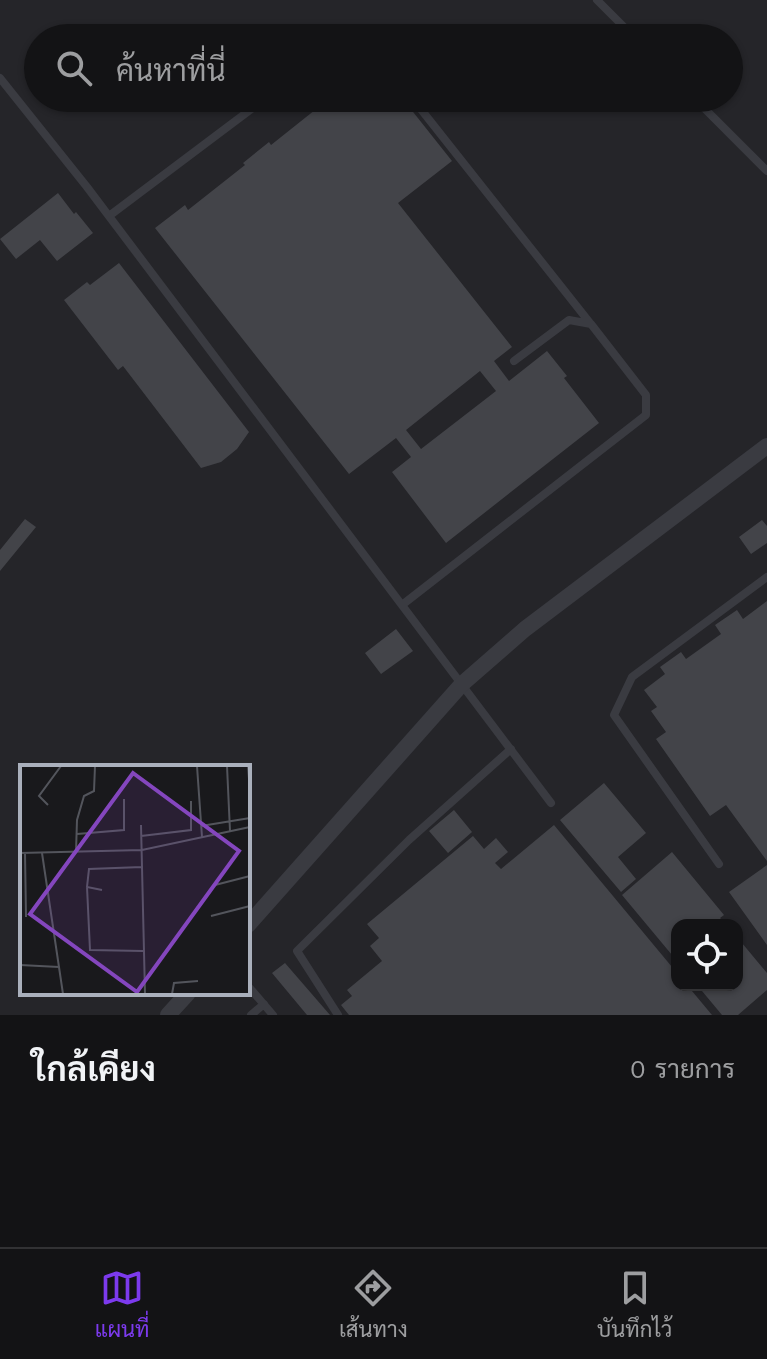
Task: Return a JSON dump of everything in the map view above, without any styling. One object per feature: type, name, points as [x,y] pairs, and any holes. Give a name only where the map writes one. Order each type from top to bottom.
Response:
[{"type":"street","points":[[250,923],[462,684],[525,629],[766,450]]},
{"type":"street","points":[[168,1015],[186,995]]},
{"type":"lane","points":[[597,0],[621,24]]},
{"type":"lane","points":[[0,78],[24,108]]},
{"type":"lane","points":[[27,112],[109,216],[551,803]]},
{"type":"lane","points":[[109,216],[247,112]]},
{"type":"lane","points":[[402,605],[646,415],[646,395],[423,112]]},
{"type":"lane","points":[[708,112],[767,171]]},
{"type":"lane","points":[[514,361],[569,320],[591,324]]},
{"type":"lane","points":[[719,864],[614,715],[632,677],[767,577]]},
{"type":"lane","points":[[338,1015],[297,951],[409,840],[511,749]]},
{"type":"lane","points":[[250,988],[273,1015]]},
{"type":"lane","points":[[251,1015],[264,1004]]},
{"type":"shaded area","points":[[0,0],[767,0],[767,1015],[0,1015]]},
{"type":"building","points":[[312,112],[413,112],[452,161],[398,203],[512,347],[494,361],[509,381],[547,351],[599,423],[446,543],[392,472],[411,457],[396,438],[349,474],[155,228],[185,205],[188,210],[269,142],[271,145]],"holes":[[[480,371],[496,391],[421,449],[406,430]]]},
{"type":"building","points":[[58,193],[93,233],[57,261],[40,240],[16,259],[0,239]]},
{"type":"building","points":[[119,263],[249,432],[237,449],[221,462],[201,468],[123,366],[118,370],[64,300]]},
{"type":"building","points":[[25,519],[36,527],[0,571],[0,550]]},
{"type":"building","points":[[762,520],[767,526],[767,543],[751,554],[739,537]]},
{"type":"building","points":[[767,601],[767,861],[726,805],[710,816],[656,739],[666,732],[651,711],[657,707],[644,690],[665,674],[660,667],[681,652],[686,659],[721,634],[715,625],[737,610],[743,619]]},
{"type":"building","points":[[396,629],[413,651],[381,674],[365,653]]},
{"type":"building","points":[[604,783],[646,833],[618,857],[636,879],[621,892],[560,820]]},
{"type":"building","points":[[454,810],[472,832],[448,853],[429,831]]},
{"type":"building","points":[[554,825],[671,966],[671,991],[692,991],[712,1015],[349,1015],[341,1005],[352,996],[347,990],[382,961],[370,946],[379,938],[367,924],[473,836],[484,849],[496,838],[508,852],[495,863],[501,869]]},
{"type":"building","points":[[672,852],[724,915],[721,919],[671,919],[671,954],[622,895]]},
{"type":"building","points":[[767,865],[767,945],[729,892]]},
{"type":"building","points":[[743,944],[767,973],[767,990],[738,1015],[722,1015],[702,991],[743,991]]},
{"type":"building","points":[[285,963],[330,1015],[307,1015],[272,973]]}]
